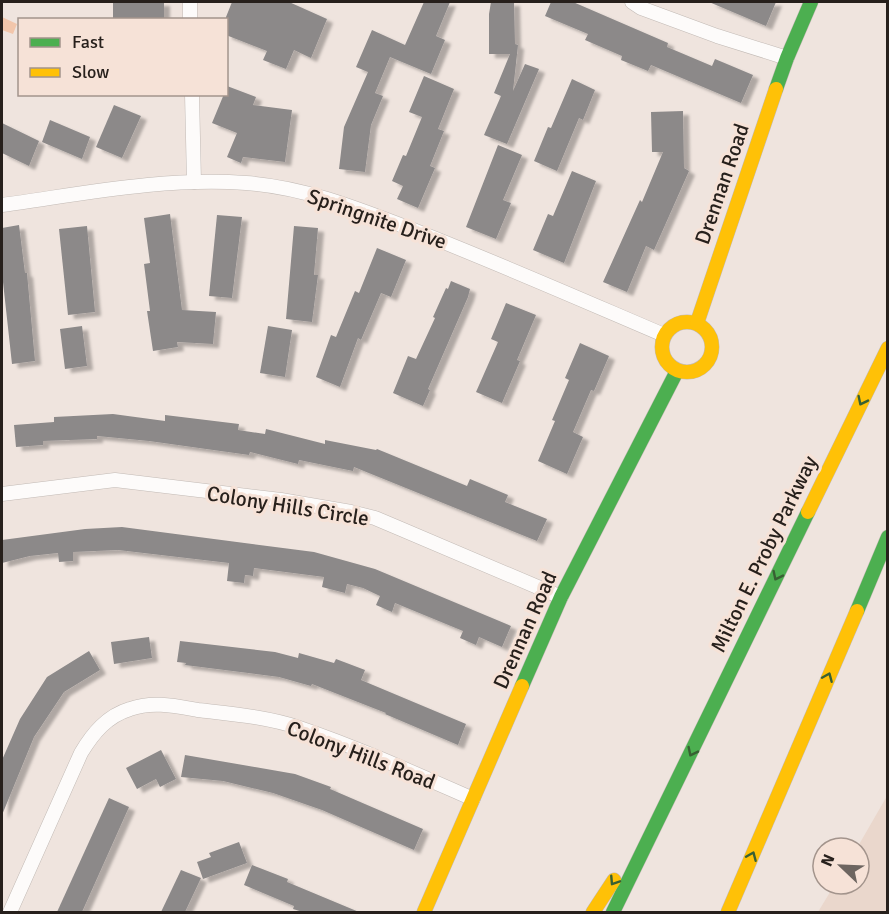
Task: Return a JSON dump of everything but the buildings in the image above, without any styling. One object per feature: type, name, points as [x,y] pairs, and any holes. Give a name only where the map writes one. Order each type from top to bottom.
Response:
[{"type":"main road","name":"Drennan Road","points":[[697,323],[787,58],[811,2]]},
{"type":"main road","points":[[689,321],[697,323],[709,335],[712,352],[702,367],[686,373],[677,371],[670,367],[662,352],[661,343],[664,335],[675,324],[689,321]]},
{"type":"main road","name":"Milton E. Proby Parkway","points":[[679,778],[888,348]]},
{"type":"main road","name":"Drennan Road","points":[[424,912],[561,597],[677,371]]},
{"type":"main road","points":[[728,912],[888,537]]},
{"type":"main road","points":[[593,912],[679,778]]},
{"type":"main road","points":[[613,912],[679,778]]},
{"type":"street","points":[[190,2],[190,18]]},
{"type":"street","points":[[632,2],[641,8],[717,36],[787,58]]},
{"type":"street","points":[[192,96],[194,182]]},
{"type":"street","name":"Springnite Drive","points":[[2,205],[194,182],[247,183],[280,188],[345,204],[439,240],[664,335]]},
{"type":"street","name":"Colony Hills Circle","points":[[2,494],[115,480],[281,500],[351,512],[401,529],[561,597]]},
{"type":"street","name":"Colony Hills Road","points":[[10,912],[93,734],[109,719],[129,709],[149,704],[249,716],[299,728],[473,799]]},
{"type":"shaded area","points":[[2,17],[17,24],[13,34],[2,30]]},
{"type":"shaded area","points":[[887,796],[887,912],[818,912],[828,896],[871,896],[871,836],[864,836]]},
{"type":"traffic: fast","points":[[776,89],[811,2]]},
{"type":"traffic: fast","points":[[522,686],[561,597],[677,371]]},
{"type":"traffic: fast","points":[[613,912],[808,512]]},
{"type":"traffic: fast","points":[[857,611],[888,537]]},
{"type":"traffic: slow","points":[[697,323],[776,89]]},
{"type":"traffic: slow","points":[[692,322],[705,329],[711,337],[712,347],[711,357],[705,365],[697,371],[682,372],[669,365],[663,357],[662,342],[669,329],[677,323],[692,322]]},
{"type":"traffic: slow","points":[[808,512],[888,348]]},
{"type":"traffic: slow","points":[[728,912],[857,611]]},
{"type":"traffic: slow","points":[[424,912],[522,686]]},
{"type":"traffic: slow","points":[[593,912],[614,880]]}]
